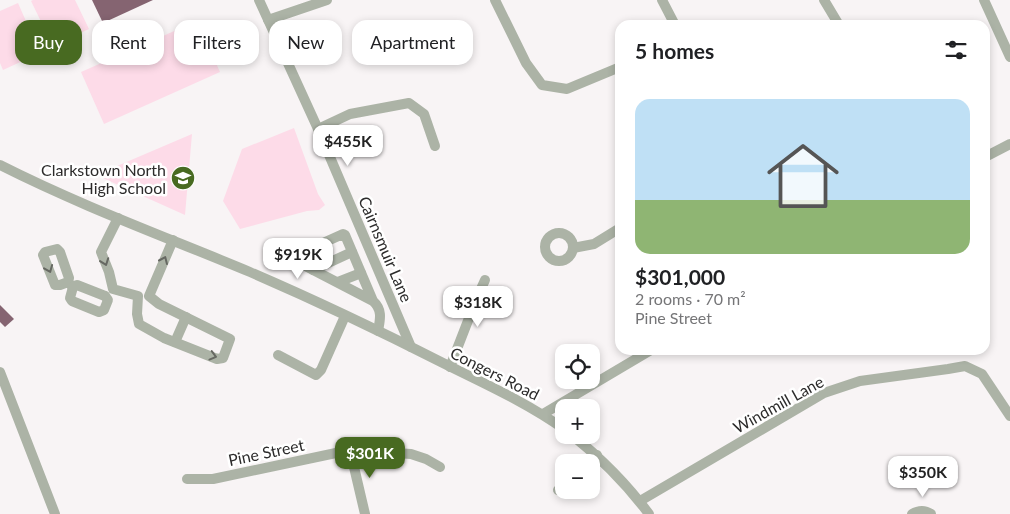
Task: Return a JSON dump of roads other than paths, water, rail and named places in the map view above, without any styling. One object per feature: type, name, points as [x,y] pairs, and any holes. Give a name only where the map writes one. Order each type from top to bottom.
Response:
[{"type":"street","name":"Cairnsmuir Lane","points":[[259,0],[318,128],[411,347]]},
{"type":"street","points":[[268,20],[327,0]]},
{"type":"street","points":[[495,0],[526,62],[542,85],[567,89],[615,69]]},
{"type":"street","points":[[662,0],[673,20]]},
{"type":"street","points":[[824,0],[836,20]]},
{"type":"street","points":[[984,0],[1010,57]]},
{"type":"street","points":[[318,128],[350,114],[409,104],[424,114],[435,146]]},
{"type":"street","points":[[990,154],[1010,144]]},
{"type":"street","name":"Congers Road","points":[[0,165],[54,192],[279,285],[411,347],[543,414],[555,423]]},
{"type":"street","points":[[118,218],[102,252],[109,272],[109,292],[108,300],[104,310],[100,312],[72,301],[70,298],[70,285],[109,292],[149,296],[159,304],[230,339],[223,358],[217,359],[175,342],[139,324],[137,314],[138,296]]},
{"type":"street","points":[[573,248],[594,244],[615,231]]},
{"type":"street","points":[[373,301],[345,235],[343,234],[294,256],[294,260],[373,301],[381,314],[378,332]]},
{"type":"street","points":[[149,296],[172,240]]},
{"type":"street","points":[[313,270],[352,252]]},
{"type":"street","points":[[338,282],[361,273]]},
{"type":"street","points":[[450,367],[485,280]]},
{"type":"street","points":[[278,356],[316,375],[321,370],[345,316]]},
{"type":"street","points":[[175,342],[186,317]]},
{"type":"street","points":[[543,414],[643,355]]},
{"type":"street","name":"Windmill Lane","points":[[640,501],[824,393],[860,381],[966,366],[982,374],[1010,416]]},
{"type":"street","points":[[0,372],[55,514]]},
{"type":"street","points":[[583,444],[596,454]]},
{"type":"street","points":[[350,450],[365,514]]},
{"type":"street","name":"Pine Street","points":[[187,479],[213,479],[350,450],[411,454],[426,459],[440,467]]},
{"type":"street","points":[[600,458],[620,478],[649,514]]},
{"type":"street","points":[[912,514],[921,510],[931,514]]},
{"type":"place","name":"Clarkstown North High School","points":[[183,178]]}]
